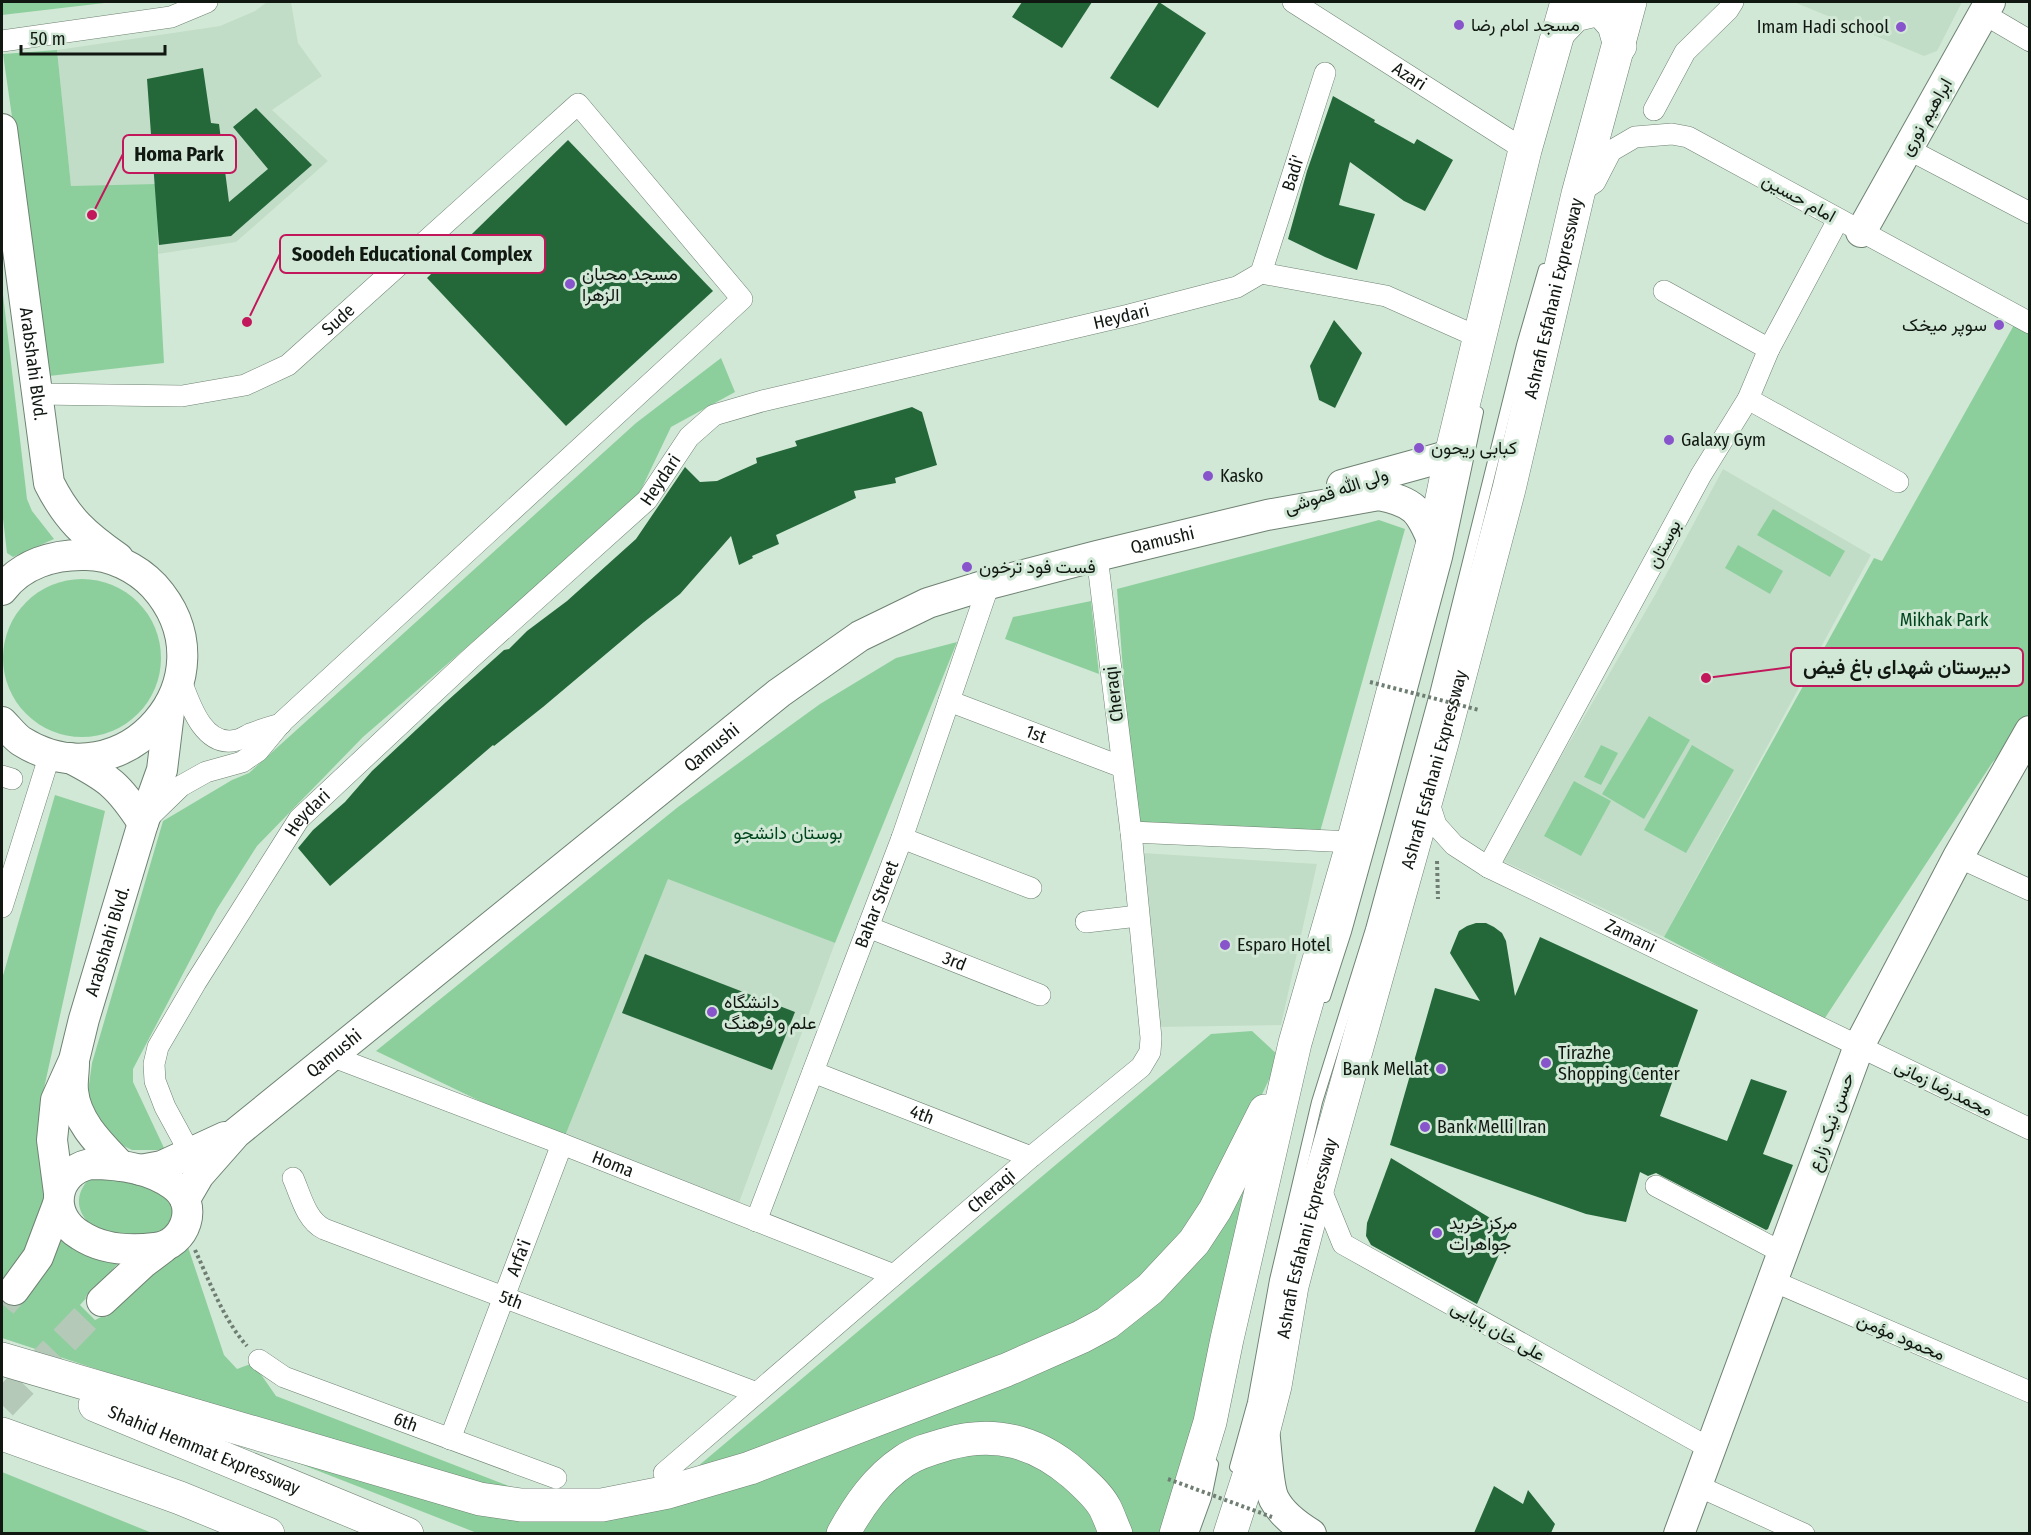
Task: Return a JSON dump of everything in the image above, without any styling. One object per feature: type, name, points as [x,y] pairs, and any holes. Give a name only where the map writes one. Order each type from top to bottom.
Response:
[{"type":"highway","points":[[1176,1533],[1210,1422],[1295,1043],[1353,842],[1433,542],[1478,337],[1525,150],[1567,2]]},
{"type":"highway","name":"Ashrafi Esfahani Expressway","points":[[1230,1533],[1264,1429],[1275,1386],[1292,1286],[1428,799],[1509,489],[1571,197],[1611,77],[1630,2]]},
{"type":"highway","points":[[1558,33],[1575,15],[1600,9],[1614,25],[1620,46]]},
{"type":"highway","points":[[2,1359],[480,1499],[521,1505],[602,1505],[668,1492],[750,1468],[1006,1370],[1107,1323],[1150,1288],[1194,1242],[1215,1210],[1255,1133],[1295,1043]]},
{"type":"highway","name":"Shahid Hemmat Expressway","points":[[2,1367],[407,1533]]},
{"type":"highway","points":[[2,1434],[180,1498],[256,1530]]},
{"type":"highway","points":[[843,1533],[870,1492],[906,1459],[961,1440],[993,1438],[1029,1445],[1061,1463],[1085,1484],[1104,1507],[1116,1533]]},
{"type":"street","name":"Azari","points":[[1293,2],[1525,150]]},
{"type":"street","points":[[1654,110],[1685,52],[1734,2]]},
{"type":"street","points":[[2,29],[169,5],[202,3]]},
{"type":"street","points":[[2,41],[171,17],[202,3]]},
{"type":"street","points":[[1987,8],[2030,41]]},
{"type":"street","name":"ابراهیم نوری","points":[[1850,226],[1908,148],[1987,8]]},
{"type":"street","name":"Badi'","points":[[1261,273],[1325,74]]},
{"type":"street","name":"Sude","points":[[37,394],[182,396],[245,385],[288,365],[578,104],[742,299],[281,723]]},
{"type":"street","name":"Arabshahi Blvd.","points":[[2,129],[49,483],[68,516],[90,539],[147,579],[164,597],[176,622],[182,650],[162,770],[143,823],[84,1019],[74,1060],[56,1100],[52,1140],[59,1198]]},
{"type":"street","name":"امام حسین","points":[[1571,197],[1595,182],[1611,151],[1635,138],[1672,134],[1688,138],[2030,323]]},
{"type":"street","points":[[1908,148],[2030,213]]},
{"type":"street","name":"بوستان","points":[[1488,867],[1701,475],[1748,399],[1769,349],[1850,226]]},
{"type":"street","points":[[1261,273],[1386,296],[1478,337]]},
{"type":"street","name":"Heydari","points":[[190,1153],[165,1107],[155,1081],[154,1064],[158,1047],[196,982],[299,819],[453,674],[647,500],[689,437],[714,415],[762,401],[1129,315],[1237,287],[1261,273]]},
{"type":"street","points":[[1664,291],[1769,349]]},
{"type":"street","points":[[1748,399],[1898,482]]},
{"type":"street","name":"ولی الله قموشی","points":[[1267,515],[1329,489],[1451,455]]},
{"type":"street","name":"ولی الله قموشی","points":[[1267,515],[1379,495],[1396,499],[1411,507],[1422,517],[1433,542]]},
{"type":"street","name":"Qamushi","points":[[185,1199],[199,1175],[236,1132],[779,693],[868,632],[928,603],[989,584],[1267,515]]},
{"type":"street","points":[[2,590],[8,582],[34,564],[65,554],[97,555],[127,565]]},
{"type":"street","name":"Cheraqi","points":[[664,1473],[1031,1157],[1141,1067],[1150,1052],[1151,1038],[1131,832],[1097,556]]},
{"type":"street","name":"Bahar Street","points":[[756,1221],[902,838],[989,584]]},
{"type":"street","points":[[60,756],[100,757],[128,746],[153,728],[175,691],[214,736],[226,741],[239,740],[281,723]]},
{"type":"street","name":"1st","points":[[950,701],[1122,767]]},
{"type":"street","points":[[2,722],[21,740],[96,772],[114,784],[127,798],[143,823],[180,786],[206,772],[242,762],[258,751],[281,723]]},
{"type":"street","name":"حسن نیک زارع","points":[[1679,1533],[1859,1046],[1958,857],[2030,731]]},
{"type":"street","points":[[2,906],[60,756]]},
{"type":"street","name":"Zamani","points":[[1428,799],[1436,825],[1454,845],[1488,867],[1859,1046]]},
{"type":"street","points":[[1131,832],[1353,842]]},
{"type":"street","points":[[902,838],[1031,888]]},
{"type":"street","points":[[1958,857],[2030,890]]},
{"type":"street","points":[[1086,922],[1138,916]]},
{"type":"street","name":"3rd","points":[[868,927],[1040,995]]},
{"type":"street","name":"محمدرضا زمانی","points":[[1859,1046],[2030,1129]]},
{"type":"street","name":"Homa","points":[[330,1056],[562,1144],[894,1275]]},
{"type":"street","name":"Arabshahi Blvd.","points":[[74,1060],[73,1093],[80,1114],[93,1138],[131,1168]]},
{"type":"street","name":"4th","points":[[813,1072],[1031,1157]]},
{"type":"street","name":"Qamushi","points":[[131,1168],[162,1166],[236,1132]]},
{"type":"street","name":"Arfa'i","points":[[450,1439],[562,1144]]},
{"type":"street","points":[[14,1290],[38,1257],[64,1182],[79,1166],[90,1164],[131,1168],[175,1186],[185,1199],[188,1209],[174,1238],[102,1301]]},
{"type":"street","name":"5th","points":[[293,1178],[310,1217],[316,1225],[757,1393]]},
{"type":"street","name":"علی خان بابایی","points":[[1319,1184],[1343,1244],[1711,1449]]},
{"type":"street","points":[[1656,1186],[1783,1253]]},
{"type":"street","points":[[59,1198],[68,1225],[79,1235],[92,1241],[140,1250],[174,1238]]},
{"type":"street","name":"محمود مؤمن","points":[[1773,1281],[2030,1392]]},
{"type":"street","name":"6th","points":[[259,1360],[284,1377],[556,1478]]},
{"type":"street","points":[[1264,1429],[1273,1498],[1302,1529],[1311,1533]]},
{"type":"street","points":[[1698,1486],[1804,1533]]},
{"type":"lane","points":[[1509,266],[1558,33]]},
{"type":"lane","points":[[1231,1481],[1253,1402],[1275,1280],[1317,1102],[1371,928],[1445,656],[1522,345],[1548,256]]},
{"type":"lane","points":[[1320,1012],[1346,932],[1447,558],[1479,406]]},
{"type":"lane","points":[[1193,1533],[1206,1498],[1216,1453]]},
{"type":"path","points":[[1370,682],[1479,710]]},
{"type":"path","points":[[1437,850],[1438,899]]},
{"type":"path","points":[[174,1238],[215,1294],[235,1329],[259,1360]]},
{"type":"path","points":[[1168,1479],[1272,1517]]},
{"type":"shaded area","points":[[267,2],[291,2],[298,43],[322,76],[272,110],[328,161],[236,242],[158,254],[159,245],[71,186],[57,50],[220,26],[255,11]]},
{"type":"shaded area","name":"Imam Hadi school","points":[[1794,2],[1962,2],[1937,51],[1924,56]]},
{"type":"shaded area","points":[[1723,469],[1871,555],[1664,937],[1501,860],[1655,595]]},
{"type":"shaded area","name":"Esparo Hotel","points":[[1143,853],[1317,864],[1281,1025],[1159,1027]]},
{"type":"shaded area","name":"دانشگاه علم و فرهنگ","points":[[668,878],[835,943],[737,1208],[563,1141]]},
{"type":"green space","points":[[2,2],[113,2],[2,15]]},
{"type":"green space","points":[[57,50],[71,186],[157,184],[164,363],[49,376],[3,54]]},
{"type":"green space","points":[[2,286],[27,499],[32,511],[54,539],[13,557],[7,553],[2,510]]},
{"type":"green space","name":"Mikhak Park","points":[[2014,325],[2029,334],[2030,711],[2014,739],[1992,763],[1823,1021],[1664,937],[1874,558],[1882,561]]},
{"type":"green space","points":[[721,358],[735,392],[671,427],[639,494],[556,570],[363,737],[257,846],[217,909],[133,1069],[133,1082],[165,1150],[132,1150],[101,1135],[87,1099],[92,1063],[163,821],[232,780],[249,773],[636,423]]},
{"type":"green space","points":[[1773,509],[1845,551],[1830,577],[1757,535]]},
{"type":"green space","points":[[1379,520],[1405,529],[1320,832],[1134,822],[1117,589]]},
{"type":"green space","points":[[1738,545],[1783,571],[1770,594],[1725,568]]},
{"type":"green space","points":[[82,579],[97,580],[112,585],[126,592],[138,602],[148,614],[155,628],[160,643],[160,673],[155,688],[148,702],[138,714],[126,724],[112,731],[97,736],[82,737],[67,736],[52,731],[38,724],[26,714],[16,702],[9,688],[4,673],[3,658],[4,643],[9,628],[16,614],[26,602],[38,592],[52,585],[67,580]]},
{"type":"green space","points":[[1091,601],[1099,674],[1005,639],[1013,617]]},
{"type":"green space","name":"بوستان دانشجو","points":[[957,642],[835,943],[668,879],[563,1141],[376,1051],[678,807],[820,704],[896,658]]},
{"type":"green space","points":[[1649,716],[1690,740],[1644,819],[1602,794]]},
{"type":"green space","points":[[1601,745],[1618,753],[1601,785],[1584,777]]},
{"type":"green space","points":[[1692,745],[1734,770],[1686,853],[1644,830]]},
{"type":"green space","points":[[1574,781],[1611,801],[1581,856],[1544,836]]},
{"type":"green space","points":[[55,795],[105,811],[41,1102],[59,1231],[121,1260],[80,1305],[95,1320],[107,1314],[187,1244],[224,1355],[237,1369],[253,1363],[276,1396],[527,1493],[490,1489],[221,1410],[2,1338],[2,979]]},
{"type":"green space","points":[[1252,1031],[1280,1057],[1200,1223],[1162,1265],[1059,1340],[684,1478],[1211,1034]]},
{"type":"green space","points":[[1261,1136],[1167,1533],[1127,1533],[1105,1490],[962,1429],[833,1534],[477,1533],[214,1430],[570,1517],[1100,1338]]},
{"type":"green space","points":[[100,1176],[170,1190],[178,1214],[161,1238],[122,1238],[106,1234],[89,1223],[83,1216],[79,1198],[89,1179]]},
{"type":"green space","points":[[1007,1449],[1065,1478],[1106,1534],[855,1534],[884,1490],[938,1457]]},
{"type":"green space","points":[[2,1472],[152,1533],[2,1533]]},
{"type":"building","points":[[1022,2],[1092,2],[1062,48],[1012,17]]},
{"type":"building","points":[[1159,2],[1206,33],[1158,108],[1110,78]]},
{"type":"building","points":[[203,68],[211,123],[219,124],[229,202],[268,169],[233,127],[256,108],[312,165],[231,236],[159,245],[147,79]]},
{"type":"building","points":[[1333,96],[1414,144],[1417,139],[1453,160],[1425,211],[1404,201],[1350,162],[1339,205],[1375,214],[1357,270],[1288,239],[1307,171]]},
{"type":"building","name":"مسجد محبان الزهرا","points":[[568,140],[713,291],[566,426],[427,278]]},
{"type":"building","points":[[1334,320],[1362,353],[1335,408],[1319,400],[1310,366]]},
{"type":"building","points":[[912,407],[922,412],[937,465],[895,478],[896,483],[854,491],[856,498],[776,535],[779,544],[752,556],[753,558],[739,565],[731,536],[680,594],[543,707],[493,745],[330,886],[298,848],[313,830],[345,802],[372,771],[446,702],[504,650],[509,649],[527,631],[567,601],[636,539],[685,467],[700,482],[717,481],[757,463],[756,458],[797,446],[795,441]]},
{"type":"building","name":"Tirazhe Shopping Center","points":[[1476,923],[1486,923],[1502,933],[1506,941],[1515,996],[1540,937],[1698,1010],[1660,1116],[1727,1141],[1751,1079],[1787,1091],[1763,1154],[1793,1165],[1768,1229],[1656,1173],[1648,1176],[1640,1172],[1626,1222],[1586,1214],[1390,1145],[1435,988],[1480,1001],[1450,953],[1459,931]]},
{"type":"building","points":[[645,954],[795,1012],[772,1070],[622,1013]]},
{"type":"building","name":"مرکز خرید جواهرات","points":[[1391,1158],[1510,1230],[1477,1304],[1371,1245],[1366,1236],[1367,1223]]},
{"type":"building","points":[[1494,1486],[1523,1504],[1528,1490],[1555,1524],[1551,1533],[1474,1533]]},
{"type":"tunnel","points":[[2,1304],[14,1290]]},
{"type":"tunnel","points":[[2,1405],[102,1301]]},
{"type":"place","name":"مسجد امام رضا","points":[[1459,25]]},
{"type":"place","name":"Imam Hadi school","points":[[1901,27]]},
{"type":"place","name":"Homa Park","points":[[92,215]]},
{"type":"place","name":"مسجد محبان الزهرا","points":[[570,284]]},
{"type":"place","name":"Soodeh Educational Complex","points":[[247,322]]},
{"type":"place","name":"سوپر میخک","points":[[1999,325]]},
{"type":"place","name":"Galaxy Gym","points":[[1669,440]]},
{"type":"place","name":"کبابی ریحون","points":[[1419,448]]},
{"type":"place","name":"Kasko","points":[[1208,476]]},
{"type":"place","name":"فست فود ترخون","points":[[967,567]]},
{"type":"place","name":"دبیرستان شهدای باغ فیض","points":[[1706,678]]},
{"type":"place","name":"Esparo Hotel","points":[[1225,945]]},
{"type":"place","name":"دانشگاه علم و فرهنگ","points":[[712,1012]]},
{"type":"place","name":"Tirazhe Shopping Center","points":[[1546,1063]]},
{"type":"place","name":"Bank Mellat","points":[[1441,1069]]},
{"type":"place","name":"Bank Melli Iran","points":[[1425,1127]]},
{"type":"place","name":"مرکز خرید جواهرات","points":[[1437,1233]]}]
